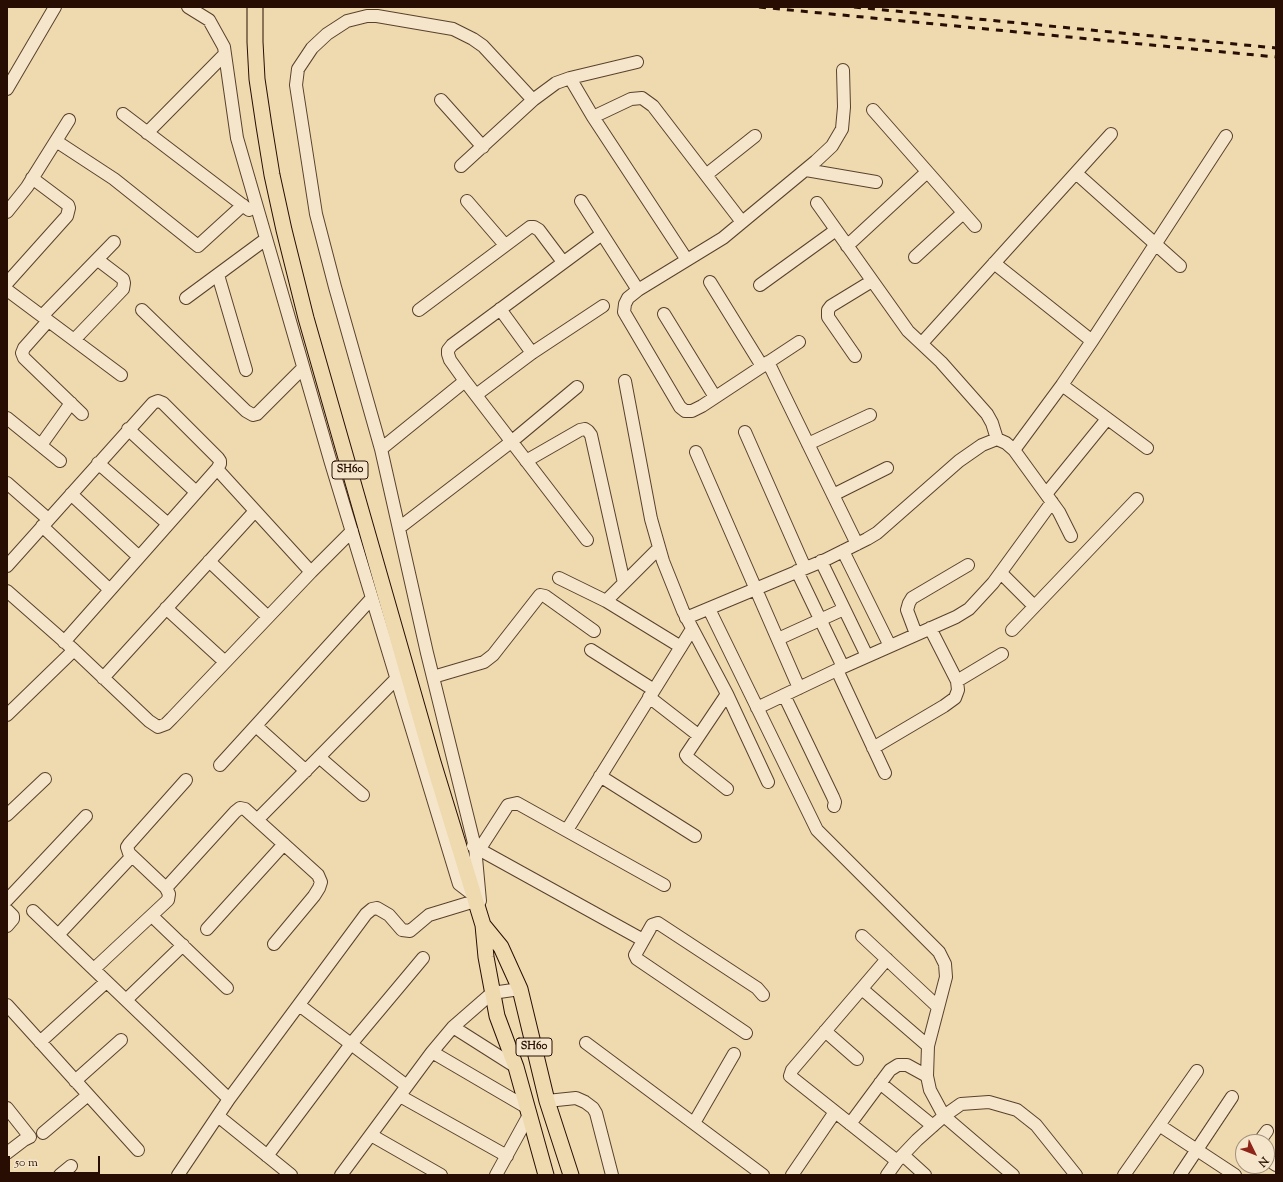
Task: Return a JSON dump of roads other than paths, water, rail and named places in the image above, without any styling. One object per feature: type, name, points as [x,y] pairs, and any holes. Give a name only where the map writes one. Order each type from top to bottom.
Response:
[{"type":"main road","name":"SH60","points":[[255,7],[257,78],[272,175],[284,230],[306,318],[431,754],[483,926],[486,957],[497,1016],[516,1067],[546,1175]]},
{"type":"main road","name":"SH60","points":[[483,926],[501,947],[520,989],[547,1101],[571,1175]]},
{"type":"street","points":[[7,89],[55,7]]},
{"type":"street","points":[[178,1175],[229,1099],[366,914],[372,909],[377,908],[388,915],[402,930],[410,931],[429,915],[474,898],[459,884],[303,368],[237,138],[224,47],[209,20],[188,7]]},
{"type":"street","points":[[483,926],[477,848],[433,677],[381,449],[316,214],[296,84],[298,70],[312,48],[327,34],[347,21],[367,16],[378,16],[453,29],[473,38],[483,46],[533,100]]},
{"type":"street","points":[[147,133],[225,54]]},
{"type":"street","points":[[461,166],[533,100],[556,83],[570,78],[637,62]]},
{"type":"street","points":[[799,342],[692,411],[685,411],[680,407],[624,312],[625,304],[628,298],[638,290],[723,238],[806,170],[832,146],[842,129],[844,107],[843,70]]},
{"type":"street","points":[[570,78],[593,117],[687,260]]},
{"type":"street","points":[[593,117],[631,99],[642,98],[652,106],[742,222]]},
{"type":"street","points":[[441,100],[483,147]]},
{"type":"street","points":[[873,110],[976,226]]},
{"type":"street","points":[[123,114],[260,218]]},
{"type":"street","points":[[7,212],[32,178],[69,120]]},
{"type":"street","points":[[922,343],[1111,134]]},
{"type":"street","points":[[706,175],[755,136]]},
{"type":"street","points":[[1014,450],[1062,385],[1092,341],[1226,136]]},
{"type":"street","points":[[56,141],[114,178],[198,246],[243,205]]},
{"type":"street","points":[[806,170],[876,182]]},
{"type":"street","points":[[847,246],[928,172]]},
{"type":"street","points":[[1076,173],[1180,266]]},
{"type":"street","points":[[7,283],[67,216],[69,208],[68,205],[32,178]]},
{"type":"street","points":[[468,201],[505,245]]},
{"type":"street","points":[[581,201],[638,290]]},
{"type":"street","points":[[817,203],[908,331],[941,362],[987,414],[997,440]]},
{"type":"street","points":[[915,257],[963,212]]},
{"type":"street","points":[[419,310],[530,226],[539,230],[563,262]]},
{"type":"street","points":[[760,285],[836,230]]},
{"type":"street","points":[[586,540],[465,381],[450,360],[448,350],[452,345],[602,234]]},
{"type":"street","points":[[186,298],[266,239]]},
{"type":"street","points":[[82,414],[24,358],[22,353],[45,318],[114,242]]},
{"type":"street","points":[[74,340],[123,289],[124,283],[122,279],[98,260]]},
{"type":"street","points":[[994,264],[1092,341]]},
{"type":"street","points":[[218,275],[246,370]]},
{"type":"street","points":[[855,356],[828,317],[828,310],[831,306],[872,281]]},
{"type":"street","points":[[710,282],[765,364],[808,444],[857,544]]},
{"type":"street","points":[[7,290],[121,375]]},
{"type":"street","points":[[476,395],[532,353],[603,306]]},
{"type":"street","points":[[500,309],[532,353]]},
{"type":"street","points":[[142,310],[246,411],[253,415],[257,414],[303,368]]},
{"type":"street","points":[[664,314],[715,397]]},
{"type":"street","points":[[381,449],[465,381]]},
{"type":"street","points":[[625,381],[651,519],[659,548],[677,597],[689,624],[727,694],[768,782]]},
{"type":"street","points":[[1062,385],[1147,448]]},
{"type":"street","points":[[399,528],[511,442],[577,387]]},
{"type":"street","points":[[7,566],[152,403],[158,401],[163,403],[218,458],[220,464],[217,469],[64,642]]},
{"type":"street","points":[[41,445],[71,403]]},
{"type":"street","points":[[808,444],[870,415]]},
{"type":"street","points":[[7,418],[60,461]]},
{"type":"street","points":[[757,708],[840,668],[956,617],[969,609],[981,598],[1001,573],[1049,498],[1107,419]]},
{"type":"street","points":[[128,429],[196,492]]},
{"type":"street","points":[[526,461],[580,430],[585,429],[588,431],[591,435],[624,583]]},
{"type":"street","points":[[745,432],[840,668],[885,773]]},
{"type":"street","points":[[567,830],[681,647],[689,624],[709,609],[821,562],[877,533],[959,461],[982,445],[997,440],[1014,450],[1059,512],[1071,536]]},
{"type":"street","points":[[696,452],[799,688]]},
{"type":"street","points":[[98,463],[168,524]]},
{"type":"street","points":[[833,495],[887,468]]},
{"type":"street","points":[[217,469],[311,572]]},
{"type":"street","points":[[7,483],[110,590]]},
{"type":"street","points":[[71,494],[139,557]]},
{"type":"street","points":[[1012,630],[1137,498]]},
{"type":"street","points":[[103,678],[255,511]]},
{"type":"street","points":[[7,590],[74,650],[149,721],[158,727],[166,724],[172,718],[352,531]]},
{"type":"street","points":[[606,601],[659,548]]},
{"type":"street","points":[[843,551],[890,646]]},
{"type":"street","points":[[209,562],[268,617]]},
{"type":"street","points":[[821,562],[867,656]]},
{"type":"street","points":[[916,634],[907,610],[912,598],[968,564]]},
{"type":"street","points":[[1001,573],[1034,606]]},
{"type":"street","points":[[558,578],[606,601],[681,647]]},
{"type":"street","points":[[433,677],[484,662],[493,655],[540,595],[545,596],[594,631]]},
{"type":"street","points":[[220,766],[372,598]]},
{"type":"street","points":[[166,608],[225,662]]},
{"type":"street","points":[[709,609],[817,830],[939,952],[945,964],[946,977],[928,1046],[926,1076],[930,1090],[944,1116],[1013,1175]]},
{"type":"street","points":[[778,639],[844,609]]},
{"type":"street","points":[[873,748],[955,698],[958,690],[957,682],[930,628]]},
{"type":"street","points":[[7,715],[74,650]]},
{"type":"street","points":[[591,650],[652,694],[698,735]]},
{"type":"street","points":[[957,682],[1002,654]]},
{"type":"street","points":[[258,819],[397,678]]},
{"type":"street","points":[[727,694],[686,755],[727,789]]},
{"type":"street","points":[[784,696],[833,796],[834,806]]},
{"type":"street","points":[[256,726],[306,771]]},
{"type":"street","points":[[319,757],[363,795]]},
{"type":"street","points":[[600,776],[695,836]]},
{"type":"street","points":[[7,815],[45,779]]},
{"type":"street","points":[[94,969],[168,900],[169,894],[166,888],[127,850],[128,844],[186,780]]},
{"type":"street","points":[[477,848],[508,804],[513,802],[518,803],[664,885]]},
{"type":"street","points":[[166,888],[235,812],[240,808],[246,809],[318,875],[321,882],[314,896],[274,944]]},
{"type":"street","points":[[7,900],[86,816]]},
{"type":"street","points":[[456,837],[643,940]]},
{"type":"street","points":[[206,929],[284,844]]},
{"type":"street","points":[[58,935],[132,856]]},
{"type":"street","points":[[7,910],[13,916],[13,919],[7,926]]},
{"type":"street","points":[[33,911],[229,1099]]},
{"type":"street","points":[[152,916],[227,988]]},
{"type":"street","points":[[746,1033],[635,958],[635,955],[652,925],[658,924],[757,988],[763,995]]},
{"type":"street","points":[[862,936],[938,1007]]},
{"type":"street","points":[[126,1000],[183,945]]},
{"type":"street","points":[[267,1156],[351,1044],[422,958]]},
{"type":"street","points":[[887,959],[792,1070],[790,1076],[850,1124],[925,1175]]},
{"type":"street","points":[[40,1042],[106,982]]},
{"type":"street","points":[[341,1175],[453,1026],[492,993],[520,989]]},
{"type":"street","points":[[862,989],[928,1046]]},
{"type":"street","points":[[299,1005],[351,1044],[404,1091],[506,1156]]},
{"type":"street","points":[[8,1008],[138,1150]]},
{"type":"street","points":[[453,1026],[516,1067]]},
{"type":"street","points":[[825,1031],[857,1059]]},
{"type":"street","points":[[75,1081],[121,1040]]},
{"type":"street","points":[[586,1044],[763,1175]]},
{"type":"street","points":[[432,1052],[528,1111],[496,1175]]},
{"type":"street","points":[[694,1123],[734,1054]]},
{"type":"street","points":[[850,1124],[890,1070],[898,1065],[906,1064],[926,1076]]},
{"type":"street","points":[[1124,1175],[1197,1071]]},
{"type":"street","points":[[880,1083],[933,1126]]},
{"type":"street","points":[[43,1133],[88,1095]]},
{"type":"street","points":[[1180,1175],[1232,1097]]},
{"type":"street","points":[[547,1101],[576,1098],[593,1108],[596,1113],[612,1175]]},
{"type":"street","points":[[887,1175],[917,1140],[944,1116],[961,1104],[989,1102],[1016,1110],[1036,1125],[1076,1175]]},
{"type":"street","points":[[7,1108],[30,1137],[7,1153]]},
{"type":"street","points":[[792,1175],[835,1112]]},
{"type":"street","points":[[218,1116],[291,1175]]},
{"type":"street","points":[[1159,1126],[1236,1175]]},
{"type":"street","points":[[371,1135],[441,1175]]},
{"type":"street","points":[[60,1175],[70,1166]]},
{"type":"railway","points":[[759,7],[1276,57]]},
{"type":"railway","points":[[854,7],[1276,48]]}]
